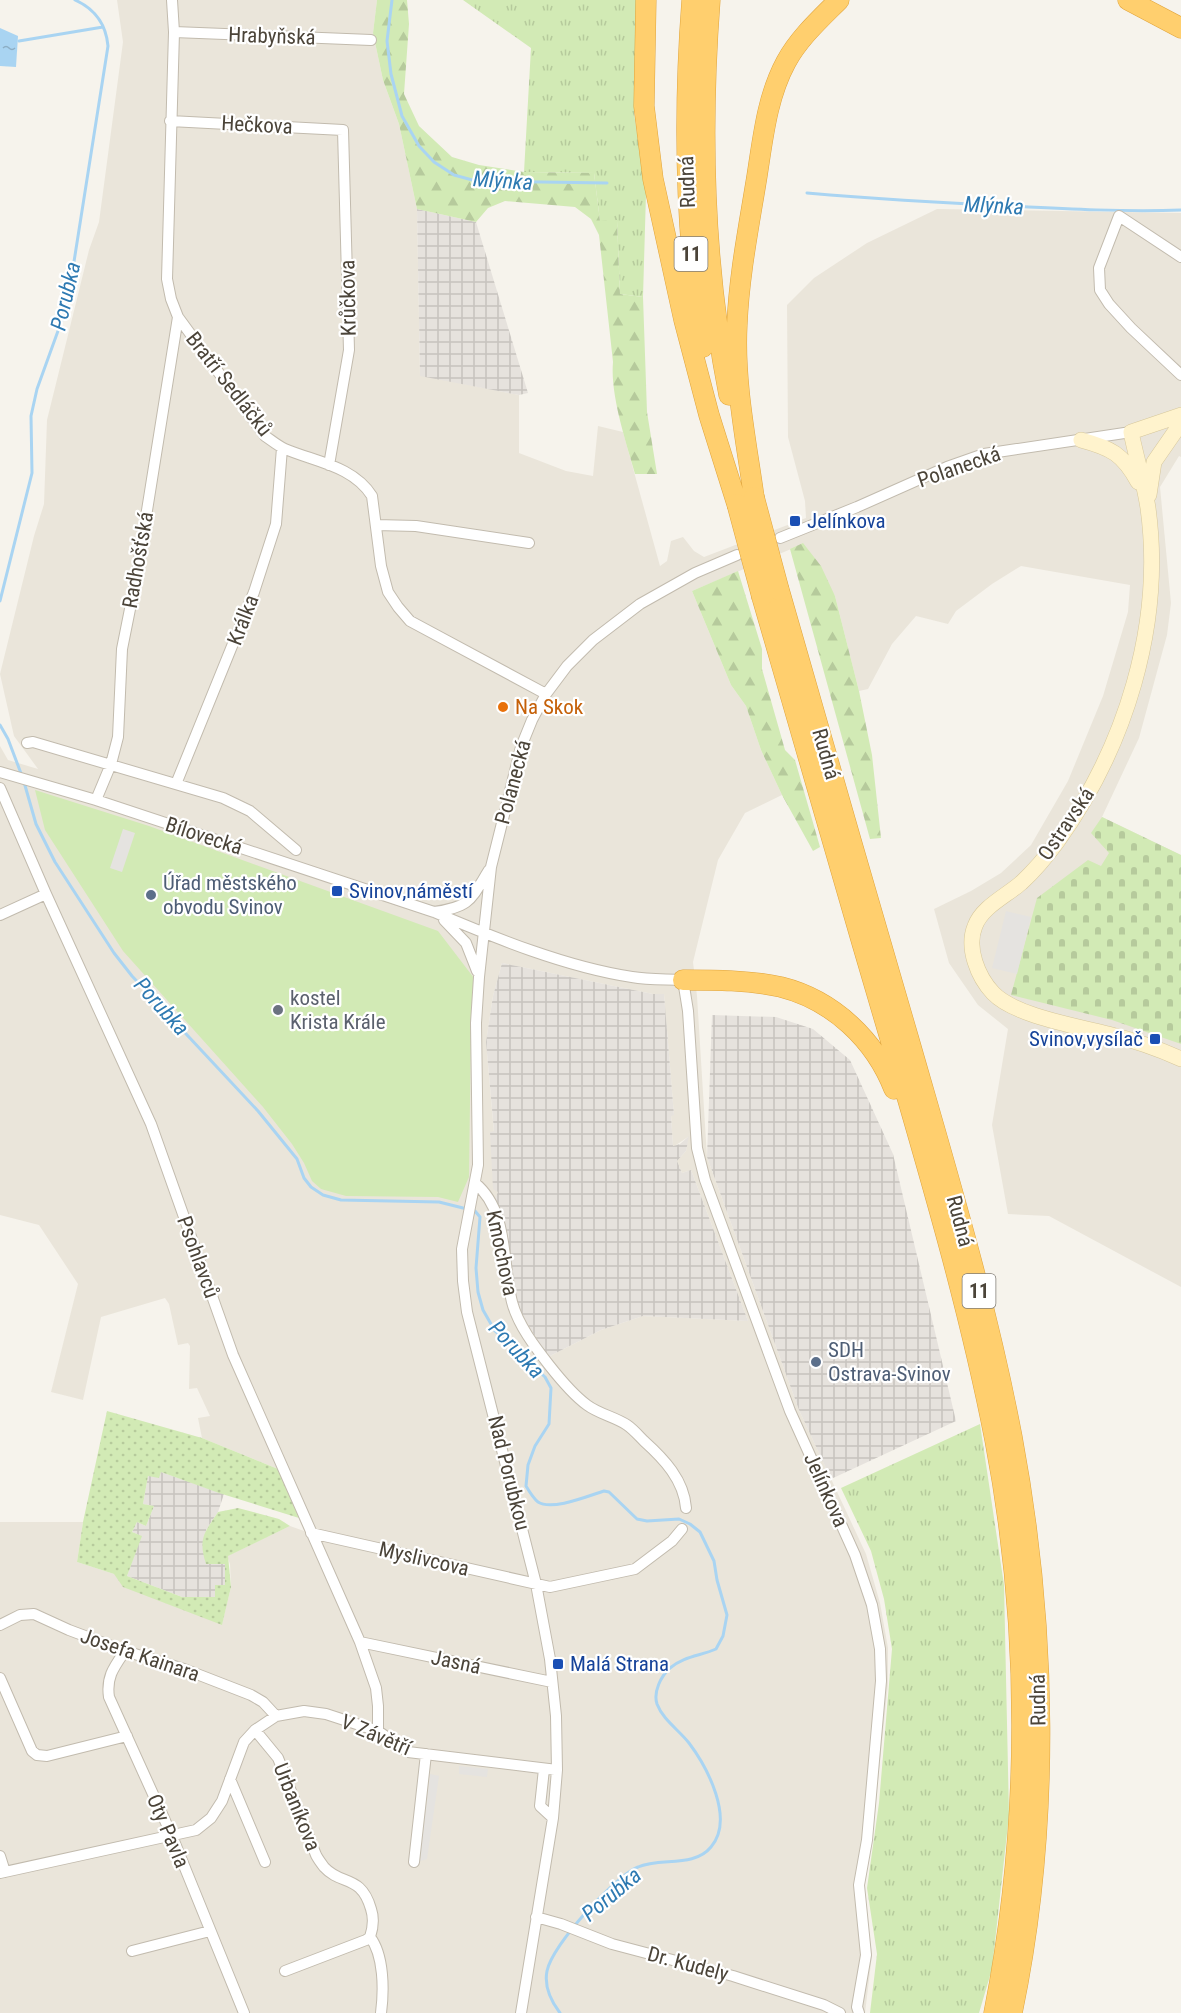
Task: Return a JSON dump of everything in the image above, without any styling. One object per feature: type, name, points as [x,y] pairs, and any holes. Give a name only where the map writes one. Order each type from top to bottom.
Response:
[{"type":"highway","points":[[646,0],[644,106],[653,179],[709,415],[745,500]]},
{"type":"highway","name":"Rudná","points":[[692,0],[686,104],[686,154],[692,266],[706,372],[745,500]]},
{"type":"highway","name":"Rudná","points":[[710,0],[704,106],[704,158],[710,267],[745,500]]},
{"type":"highway","points":[[745,500],[737,326],[766,118],[786,62],[812,27],[838,0]]},
{"type":"highway","points":[[1128,0],[1179,27]]},
{"type":"highway","points":[[1136,0],[1179,27]]},
{"type":"highway","name":"11","points":[[745,500],[770,593]]},
{"type":"highway","name":"Rudná","points":[[770,593],[965,1308],[984,1387],[1005,1502],[1014,1580],[1021,1702],[1019,1821],[1011,1907],[994,2013]]},
{"type":"highway","name":"Rudná","points":[[770,593],[961,1225],[999,1374],[1020,1485],[1031,1569],[1037,1649],[1038,1766],[1032,1868],[1012,2013]]},
{"type":"highway","points":[[683,980],[750,983],[780,987],[827,1007],[855,1028],[886,1069],[904,1114],[916,1130]]},
{"type":"street","name":"Bratří Sedláčků","points":[[172,0],[174,32],[167,279],[178,317],[265,436],[282,448],[348,471],[368,489],[372,496],[381,566],[388,592],[410,621],[546,694]]},
{"type":"street","name":"Hrabyňská","points":[[174,32],[371,40]]},
{"type":"street","name":"Hečkova","points":[[170,121],[343,130]]},
{"type":"street","name":"Krůčkova","points":[[329,465],[349,350],[343,130]]},
{"type":"street","points":[[1181,257],[1119,216],[1099,268],[1100,290],[1109,304],[1181,375]]},
{"type":"street","name":"Radhošťská","points":[[96,800],[111,764],[118,737],[122,649],[136,579],[178,317]]},
{"type":"street","name":"Polanecká","points":[[780,538],[946,467],[984,454],[1131,432],[1181,415]]},
{"type":"street","points":[[1148,507],[1154,462],[1181,423]]},
{"type":"street","name":"Ostravská","points":[[1131,432],[1148,507],[1150,560],[1148,610],[1140,657],[1121,723],[1094,784],[1074,817],[1034,870],[977,921],[972,949],[980,972],[989,988],[997,997],[1010,1005],[1040,1016],[1154,1047],[1181,1059]]},
{"type":"street","points":[[1081,440],[1104,446],[1120,455],[1131,468],[1148,507]]},
{"type":"street","name":"Králka","points":[[176,784],[254,592],[276,524],[282,448]]},
{"type":"street","points":[[376,525],[416,525],[529,543]]},
{"type":"street","name":"Polanecká","points":[[483,933],[491,867],[516,760],[526,732],[546,694],[578,654],[621,616],[695,573],[737,555]]},
{"type":"street","points":[[27,742],[111,764],[223,798],[250,811],[296,850]]},
{"type":"street","name":"Bílovecká","points":[[0,771],[96,800],[434,912],[483,933],[564,960],[619,975],[683,980]]},
{"type":"street","name":"Psohlavců","points":[[0,788],[151,1125],[234,1355],[360,1642],[376,1688],[378,1731]]},
{"type":"street","points":[[434,912],[456,909],[471,900],[491,867]]},
{"type":"street","points":[[0,915],[46,894]]},
{"type":"street","points":[[434,912],[453,927],[466,943],[479,977]]},
{"type":"street","name":"Nad Porubkou","points":[[483,933],[476,1023],[478,1165],[462,1249],[463,1281],[467,1312],[536,1584],[556,1716],[557,1770],[553,1818],[521,2013]]},
{"type":"street","name":"Jelínkova","points":[[683,980],[688,1011],[697,1148],[705,1180],[790,1411],[855,1555],[872,1605],[880,1649],[881,1681],[869,1818],[859,1885],[866,1955],[857,2007],[859,2013]]},
{"type":"street","name":"Kmochova","points":[[475,1183],[486,1194],[493,1206],[504,1251],[512,1303],[517,1316],[540,1353],[581,1400],[601,1413],[628,1425],[668,1464],[685,1496],[686,1508]]},
{"type":"street","points":[[536,1584],[550,1587],[634,1569],[672,1541],[682,1529]]},
{"type":"street","name":"Myslivcova","points":[[311,1533],[536,1584]]},
{"type":"street","name":"Josefa Kainara","points":[[0,1625],[20,1615],[34,1614],[125,1651],[184,1669],[251,1695],[264,1702],[276,1716]]},
{"type":"street","name":"Jasná","points":[[360,1642],[552,1682]]},
{"type":"street","name":"Oty Pavla","points":[[125,1651],[109,1676],[107,1686],[109,1697],[172,1836],[244,2013]]},
{"type":"street","points":[[0,1678],[32,1751],[37,1755],[47,1756],[127,1736]]},
{"type":"street","name":"V Závětří","points":[[0,1856],[2,1873],[196,1830],[212,1818],[222,1802],[244,1742],[255,1730],[276,1716],[304,1711],[326,1714],[378,1731],[408,1752],[557,1770]]},
{"type":"street","name":"Urbaníkova","points":[[255,1730],[278,1758],[316,1855],[324,1868],[356,1884],[367,1895],[373,1913],[373,1929],[370,1937],[377,1946],[380,1959],[381,2013]]},
{"type":"street","points":[[414,1862],[426,1754]]},
{"type":"street","points":[[544,1769],[540,1806],[553,1818]]},
{"type":"street","points":[[230,1779],[265,1862]]},
{"type":"street","name":"Dr. Kudely","points":[[536,1917],[612,1944],[734,1976],[824,2005],[840,2013]]},
{"type":"street","points":[[132,1951],[210,1931]]},
{"type":"street","points":[[285,1971],[370,1937]]},
{"type":"shaded area","points":[[117,0],[377,0],[373,33],[383,80],[399,124],[417,209],[420,375],[519,395],[519,453],[566,471],[593,476],[598,426],[623,432],[660,566],[667,561],[671,541],[683,537],[694,551],[704,557],[806,518],[805,501],[788,437],[787,305],[814,278],[867,243],[937,209],[1181,213],[1181,457],[1179,456],[1160,487],[1171,603],[1167,635],[1139,738],[1102,817],[1181,855],[1181,1287],[1049,1216],[1008,1214],[992,1125],[1008,1029],[978,1005],[949,963],[934,909],[1001,873],[1031,845],[1068,781],[1103,696],[1128,612],[1130,585],[1021,566],[956,611],[948,624],[916,616],[892,644],[868,689],[859,691],[835,596],[803,544],[692,591],[731,685],[746,706],[761,750],[782,795],[745,813],[718,860],[693,962],[707,1157],[799,1410],[866,1554],[880,1603],[888,1648],[888,1684],[872,1838],[863,1888],[872,1955],[865,2013],[0,2013],[0,1522],[83,1522],[77,1562],[114,1574],[222,1624],[231,1587],[230,1564],[227,1556],[290,1526],[304,1531],[278,1469],[202,1438],[198,1418],[210,1416],[197,1388],[189,1389],[190,1346],[188,1343],[178,1345],[169,1304],[165,1298],[101,1317],[83,1400],[51,1392],[78,1284],[39,1225],[0,1215],[0,746],[8,760],[38,769],[14,736],[0,674],[44,504],[47,420],[89,250],[99,222],[123,42]],"holes":[[[502,963],[653,994],[664,994],[674,1115],[671,1115],[673,1147],[688,1137],[686,1151],[677,1161],[682,1173],[691,1170],[748,1321],[643,1316],[601,1330],[548,1357],[498,1192],[490,1132],[494,1132],[486,1042],[493,996]]]},
{"type":"shaded area","points":[[417,209],[476,222],[528,393],[519,395],[420,376]]},
{"type":"shaded area","points":[[123,829],[135,833],[122,872],[110,868]]},
{"type":"shaded area","points":[[1006,911],[1031,917],[1017,974],[992,968]]},
{"type":"shaded area","points":[[502,963],[653,994],[664,994],[674,1115],[671,1116],[673,1146],[680,1144],[689,1136],[686,1151],[677,1161],[682,1173],[691,1170],[748,1321],[643,1316],[601,1330],[548,1357],[517,1307],[495,1199],[498,1192],[493,1189],[490,1132],[494,1131],[486,1042],[493,996]]},
{"type":"shaded area","points":[[712,1015],[776,1017],[813,1029],[850,1060],[893,1154],[956,1421],[831,1479],[799,1410],[707,1157]]},
{"type":"shaded area","points":[[161,1472],[224,1494],[218,1512],[206,1530],[206,1563],[225,1564],[225,1585],[216,1587],[216,1597],[182,1597],[127,1576],[141,1536],[132,1532],[137,1522],[146,1526],[154,1506],[143,1504],[148,1476]]},
{"type":"shaded area","points":[[459,1766],[488,1769],[487,1777],[459,1774]]},
{"type":"shaded area","points":[[430,1774],[439,1776],[427,1859],[420,1861]]},
{"type":"green space","points":[[377,0],[407,0],[409,24],[404,94],[419,126],[452,157],[479,165],[524,172],[594,173],[600,221],[617,220],[620,294],[643,297],[647,412],[657,474],[635,474],[623,433],[614,389],[599,235],[591,219],[575,207],[505,201],[488,208],[476,222],[417,209],[399,124],[383,80],[373,33]]},
{"type":"green space","points":[[463,0],[638,0],[634,113],[646,194],[643,297],[620,294],[617,221],[600,221],[594,173],[524,172],[531,48]]},
{"type":"green space","points":[[803,543],[821,566],[835,596],[859,691],[872,755],[881,838],[870,839],[790,549]]},
{"type":"green space","points":[[738,571],[762,649],[762,669],[785,750],[795,760],[820,847],[813,851],[782,795],[761,750],[746,706],[731,685],[692,591]]},
{"type":"green space","points":[[35,790],[149,826],[438,931],[474,978],[469,1177],[458,1202],[438,1197],[346,1196],[321,1189],[312,1181],[292,1144],[263,1107],[123,951],[45,830]]},
{"type":"green space","points":[[1102,817],[1181,855],[1181,1044],[1112,1020],[1011,995],[1037,898],[1088,860],[1101,866],[1109,853],[1091,833]]},
{"type":"green space","points":[[107,1411],[202,1438],[278,1469],[299,1518],[161,1472],[159,1478],[148,1476],[143,1504],[154,1506],[146,1526],[137,1522],[132,1532],[142,1536],[127,1576],[182,1597],[215,1597],[215,1585],[225,1585],[225,1564],[206,1564],[203,1548],[206,1531],[218,1512],[238,1508],[279,1519],[290,1526],[228,1556],[231,1587],[222,1625],[123,1587],[114,1574],[77,1562],[83,1522]]},
{"type":"green space","points":[[980,1424],[1004,1585],[1009,1815],[992,1969],[979,2013],[870,2013],[877,1954],[867,1888],[879,1803],[892,1649],[884,1599],[871,1551],[841,1488]]},
{"type":"water","points":[[0,28],[18,36],[16,67],[0,66]]},
{"type":"waterway","name":"Porubka","points":[[0,601],[32,473],[31,416],[37,389],[67,306],[108,46],[105,31],[98,18],[75,0]]},
{"type":"waterway","name":"Mlýnka","points":[[392,0],[387,41],[391,74],[402,116],[419,146],[434,162],[454,175],[476,181],[607,183]]},
{"type":"waterway","points":[[19,41],[103,27]]},
{"type":"waterway","name":"Mlýnka","points":[[807,193],[909,201],[1054,208],[1181,210]]},
{"type":"waterway","name":"Porubka","points":[[0,725],[8,739],[22,776]]},
{"type":"waterway","name":"Porubka","points":[[24,782],[36,824],[55,862],[114,953],[132,976],[258,1111],[297,1159],[304,1178],[311,1187],[323,1195],[341,1200],[439,1202],[475,1211],[480,1217],[476,1268],[478,1292],[483,1310],[495,1331],[545,1377],[551,1388],[549,1424],[535,1446],[528,1465],[526,1486],[534,1499],[552,1505],[604,1491],[609,1492],[637,1519],[647,1521],[679,1519],[690,1524],[700,1532],[714,1561],[727,1615],[723,1636],[716,1649],[686,1659],[670,1668],[659,1684],[656,1699],[663,1715],[689,1743],[710,1779],[719,1808],[718,1835],[711,1847],[696,1858],[647,1864],[627,1873],[585,1913],[560,1945],[547,1971],[546,1982],[549,1993],[560,2013]]},
{"type":"place","name":"Jelínkova","points":[[795,521]]},
{"type":"place","name":"Na Skok","points":[[503,707]]},
{"type":"place","name":"Svinov,náměstí","points":[[337,891]]},
{"type":"place","name":"Úřad městského obvodu Svinov","points":[[151,895]]},
{"type":"place","name":"kostel Krista Krále","points":[[278,1010]]},
{"type":"place","name":"Svinov,vysílač","points":[[1155,1039]]},
{"type":"place","name":"SDH Ostrava-Svinov","points":[[816,1362]]},
{"type":"place","name":"Malá Strana","points":[[558,1664]]}]
